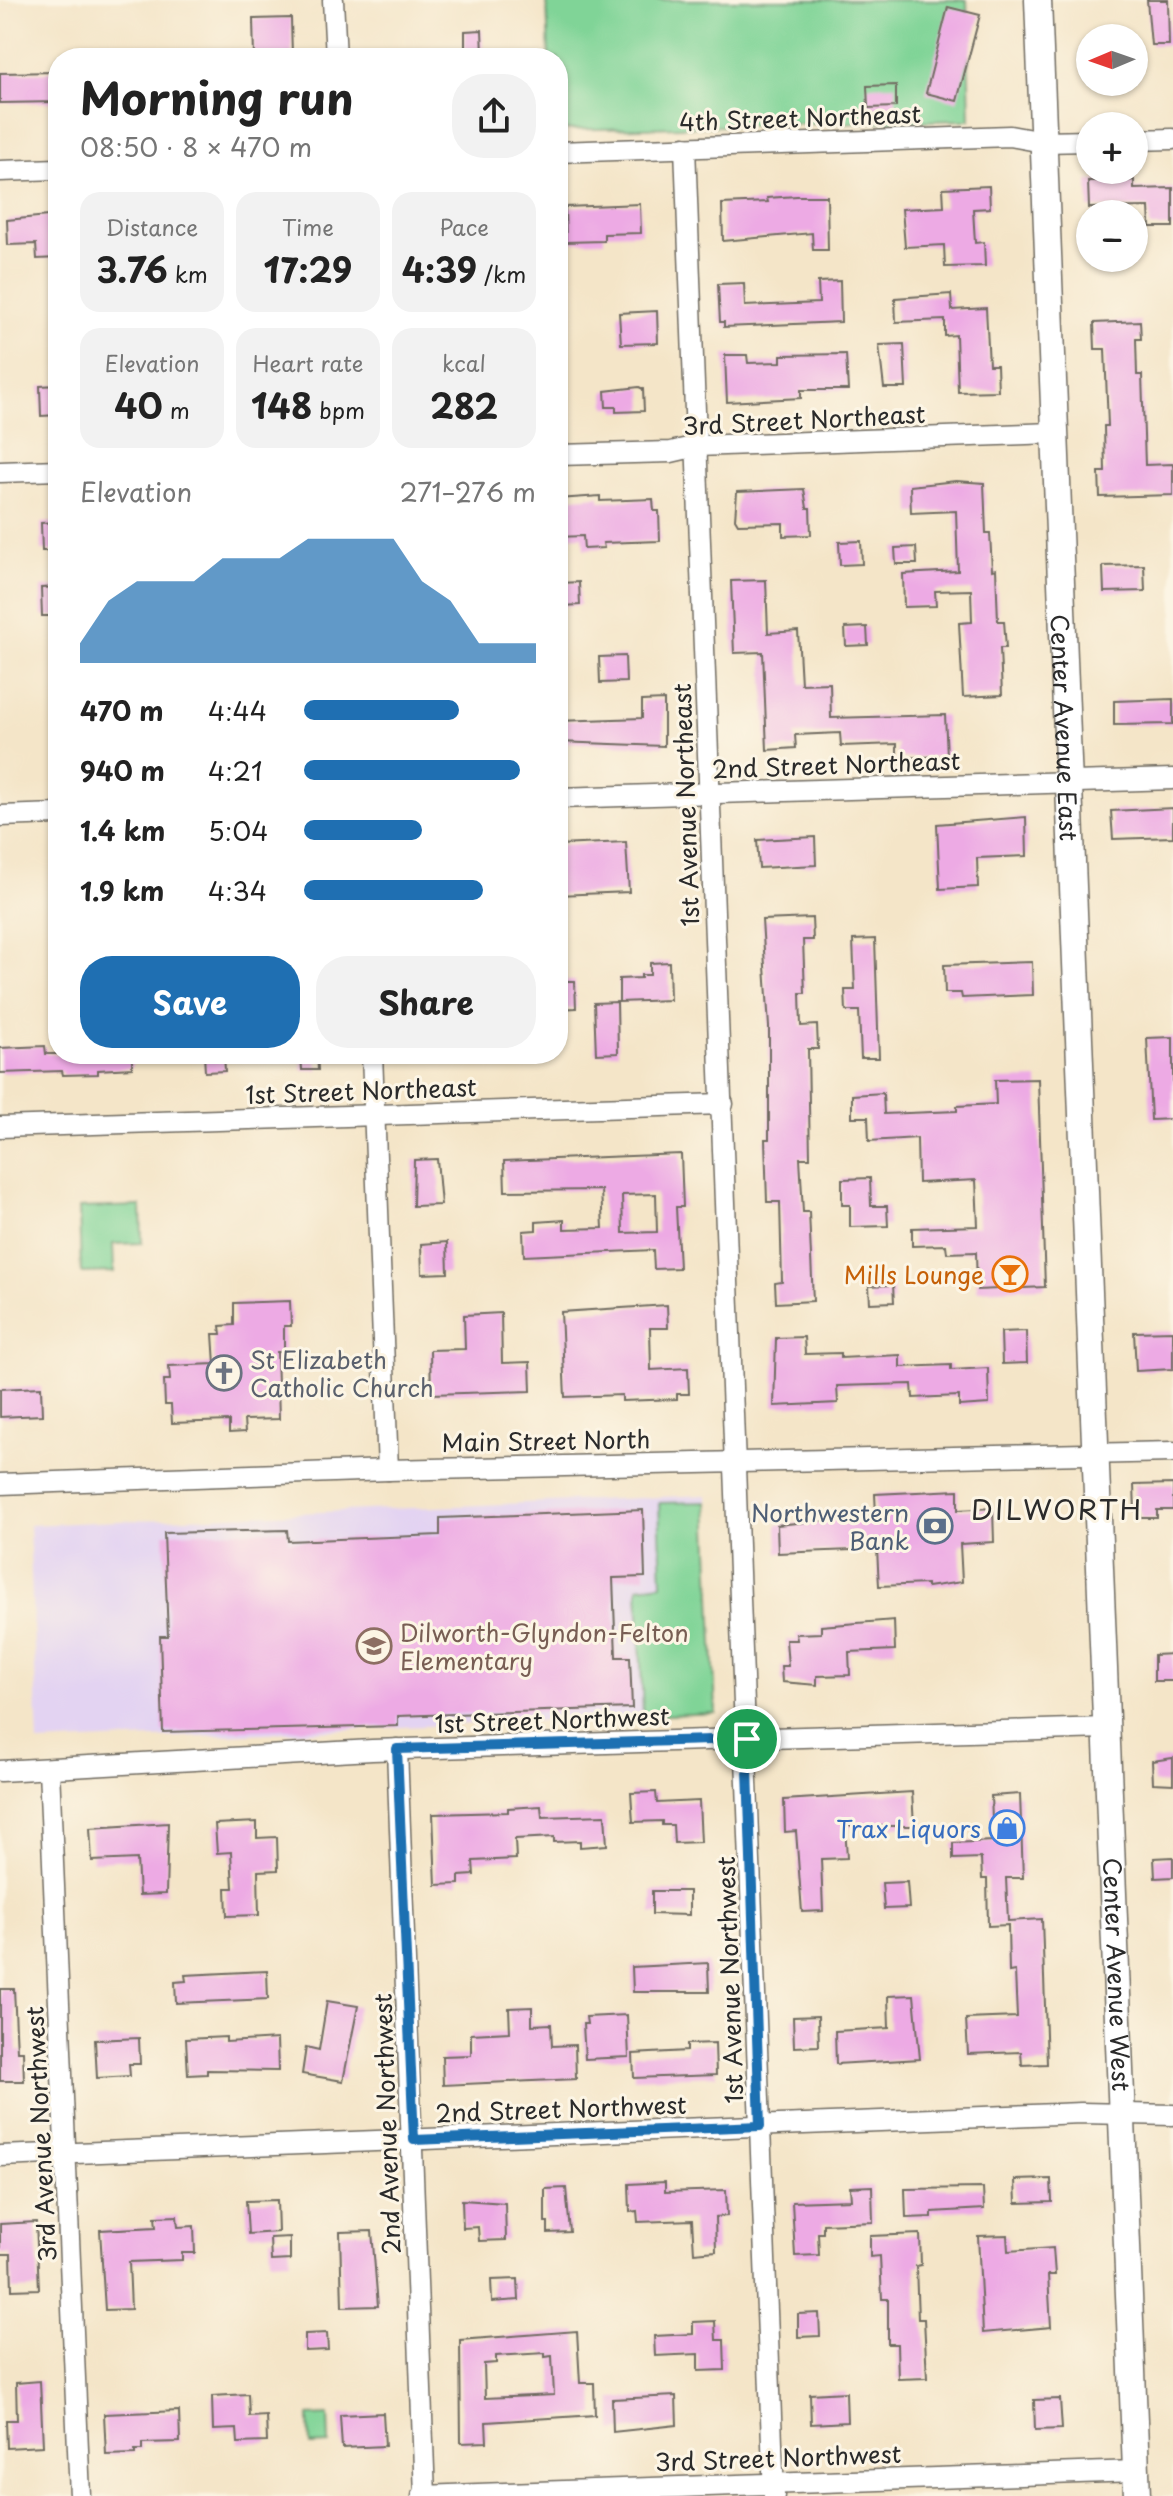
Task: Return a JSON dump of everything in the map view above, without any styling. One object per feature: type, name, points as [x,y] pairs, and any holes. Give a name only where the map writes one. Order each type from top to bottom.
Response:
[{"type":"main road","name":"Center Avenue East","points":[[1038,0],[1094,1454]]},
{"type":"main road","name":"Center Avenue West","points":[[1094,1454],[1125,2116],[1137,2484]]},
{"type":"street","points":[[333,0],[335,48]]},
{"type":"street","name":"4th Street Northeast","points":[[568,152],[1010,136],[1043,142],[1076,141]]},
{"type":"street","points":[[1148,140],[1173,139]]},
{"type":"street","name":"1st Avenue Northeast","points":[[685,147],[737,1462]]},
{"type":"street","points":[[0,171],[48,169]]},
{"type":"street","name":"3rd Street Northeast","points":[[568,455],[671,452],[697,446],[1053,433]]},
{"type":"street","points":[[0,472],[48,470]]},
{"type":"street","name":"2nd Street Northeast","points":[[568,798],[1173,779]]},
{"type":"street","points":[[0,816],[48,814]]},
{"type":"street","points":[[372,1064],[388,1470]]},
{"type":"street","name":"1st Street Northeast","points":[[0,1127],[723,1104]]},
{"type":"street","name":"Main Street North","points":[[0,1484],[388,1470],[1173,1452]]},
{"type":"street","name":"1st Avenue Northwest","points":[[737,1462],[774,2489]]},
{"type":"street","name":"1st Street Northwest","points":[[0,1771],[397,1749],[1106,1728]]},
{"type":"street","name":"2nd Avenue Northwest","points":[[397,1749],[414,2140],[424,2496]]},
{"type":"street","name":"3rd Avenue Northwest","points":[[49,1769],[80,2496]]},
{"type":"street","name":"2nd Street Northwest","points":[[0,2156],[1081,2113],[1173,2115]]},
{"type":"street","name":"3rd Street Northwest","points":[[424,2496],[1137,2484]]},
{"type":"shaded area","name":"Dilworth-Glyndon-Felton Elementary","points":[[707,1495],[716,1713],[38,1743],[29,1525]]},
{"type":"green space","points":[[547,0],[967,0],[970,120],[568,130],[568,48],[549,48]]},
{"type":"green space","points":[[141,1206],[142,1243],[113,1244],[114,1272],[81,1273],[79,1208]]},
{"type":"green space","points":[[707,1502],[716,1713],[643,1716],[638,1587],[662,1584],[659,1503]]},
{"type":"green space","points":[[328,2415],[329,2444],[310,2445],[309,2416]]},
{"type":"building","points":[[1147,0],[1168,0],[1169,45],[1151,45]]},
{"type":"building","points":[[948,7],[980,15],[957,101],[926,93]]},
{"type":"building","points":[[291,18],[292,48],[254,48],[253,19]]},
{"type":"building","points":[[482,30],[483,48],[465,48],[465,31]]},
{"type":"building","points":[[48,72],[48,102],[0,103],[0,73]]},
{"type":"building","points":[[896,85],[896,107],[868,108],[867,86]]},
{"type":"building","points":[[1088,184],[1134,184],[1134,189],[1173,188],[1173,227],[1150,227],[1148,200],[1089,200]]},
{"type":"building","points":[[989,186],[990,208],[973,209],[975,243],[984,242],[985,266],[945,267],[944,245],[905,247],[902,209],[944,207],[943,188]]},
{"type":"building","points":[[827,196],[828,250],[813,250],[812,233],[723,241],[722,204],[768,202],[767,198]]},
{"type":"building","points":[[640,204],[641,233],[604,234],[604,241],[568,242],[568,207]]},
{"type":"building","points":[[48,216],[48,258],[37,259],[36,244],[8,245],[7,220]]},
{"type":"building","points":[[840,281],[841,322],[724,327],[724,322],[720,322],[718,284],[744,283],[745,306],[819,303],[818,282]]},
{"type":"building","points":[[951,294],[952,310],[986,308],[989,365],[997,365],[998,391],[958,392],[956,335],[945,336],[945,320],[896,322],[895,298]]},
{"type":"building","points":[[657,311],[658,343],[621,344],[619,313]]},
{"type":"building","points":[[1140,321],[1141,339],[1136,339],[1137,375],[1142,375],[1145,465],[1173,464],[1173,495],[1100,497],[1099,472],[1105,472],[1104,426],[1108,426],[1105,349],[1095,349],[1094,323]]},
{"type":"building","points":[[904,344],[906,388],[884,388],[879,345]]},
{"type":"building","points":[[846,354],[848,390],[801,390],[801,398],[727,402],[725,355],[747,355],[748,363],[781,362],[781,355]]},
{"type":"building","points":[[40,386],[48,386],[48,416],[41,416]]},
{"type":"building","points":[[643,389],[644,411],[616,412],[616,407],[606,407],[605,391]]},
{"type":"building","points":[[956,481],[984,483],[986,533],[990,533],[992,570],[996,569],[998,621],[1004,621],[1006,648],[1000,648],[1002,695],[963,697],[959,623],[972,622],[971,590],[935,591],[936,606],[904,607],[903,574],[958,571],[956,511],[911,513],[910,486]]},
{"type":"building","points":[[804,489],[807,508],[810,508],[811,535],[783,536],[783,523],[738,524],[735,519],[737,492]]},
{"type":"building","points":[[600,496],[600,501],[653,499],[654,511],[659,511],[660,541],[603,543],[604,548],[584,549],[583,536],[568,537],[568,498]]},
{"type":"building","points":[[41,523],[48,523],[48,551],[42,551]]},
{"type":"building","points":[[861,541],[862,564],[840,565],[839,542]]},
{"type":"building","points":[[916,547],[917,564],[896,564],[895,548]]},
{"type":"building","points":[[1144,565],[1145,591],[1104,592],[1103,566]]},
{"type":"building","points":[[766,580],[768,633],[798,631],[801,684],[830,683],[831,718],[945,715],[947,756],[897,758],[897,744],[841,746],[840,733],[795,735],[796,748],[767,750],[763,652],[734,653],[731,581]]},
{"type":"building","points":[[579,582],[580,605],[568,606],[568,583]]},
{"type":"building","points":[[41,588],[48,588],[48,616],[42,616]]},
{"type":"building","points":[[867,627],[868,645],[846,646],[845,628]]},
{"type":"building","points":[[625,656],[626,682],[600,683],[599,657]]},
{"type":"building","points":[[1173,699],[1173,724],[1114,725],[1114,701]]},
{"type":"building","points":[[664,700],[664,746],[568,742],[568,721],[642,718],[642,701]]},
{"type":"building","points":[[1173,808],[1173,837],[1113,839],[1111,811]]},
{"type":"building","points":[[1026,817],[1027,856],[977,858],[978,887],[940,889],[937,824]]},
{"type":"building","points":[[815,837],[816,865],[759,868],[757,840]]},
{"type":"building","points":[[626,842],[629,892],[568,895],[568,845]]},
{"type":"building","points":[[812,918],[813,940],[803,940],[805,993],[800,993],[801,1026],[817,1025],[818,1049],[808,1049],[810,1158],[800,1158],[803,1212],[809,1212],[813,1301],[776,1303],[775,1283],[782,1282],[780,1202],[767,1202],[765,1139],[769,1139],[769,1027],[762,920]]},
{"type":"building","points":[[875,939],[879,1058],[861,1058],[859,1011],[846,1011],[845,990],[855,990],[853,940]]},
{"type":"building","points":[[669,962],[670,1000],[619,1002],[619,979],[650,975],[650,963]]},
{"type":"building","points":[[1032,962],[1033,995],[962,998],[961,993],[945,993],[944,965]]},
{"type":"building","points":[[568,981],[575,981],[576,1008],[568,1008]]},
{"type":"building","points":[[617,1002],[618,1053],[596,1054],[594,1003]]},
{"type":"building","points":[[1173,1037],[1173,1119],[1151,1120],[1147,1038]]},
{"type":"building","points":[[45,1046],[48,1064],[132,1064],[132,1068],[98,1070],[98,1074],[63,1075],[62,1071],[0,1073],[0,1048]]},
{"type":"building","points":[[205,1064],[225,1064],[225,1071],[205,1072]]},
{"type":"building","points":[[302,1064],[318,1064],[318,1070],[302,1070]]},
{"type":"building","points":[[1038,1079],[1045,1287],[977,1290],[976,1252],[947,1253],[946,1245],[912,1246],[912,1228],[978,1226],[976,1180],[918,1183],[917,1138],[869,1141],[868,1117],[852,1117],[852,1095],[883,1093],[884,1114],[957,1111],[957,1106],[996,1104],[995,1080]]},
{"type":"building","points":[[681,1154],[683,1207],[676,1207],[679,1268],[654,1269],[653,1250],[524,1256],[523,1231],[536,1230],[536,1222],[564,1220],[564,1229],[603,1228],[601,1190],[505,1191],[504,1161]],"holes":[[[656,1194],[657,1232],[623,1233],[622,1195]]]},
{"type":"building","points":[[437,1159],[441,1205],[413,1206],[414,1160]]},
{"type":"building","points":[[870,1178],[871,1206],[887,1206],[888,1226],[850,1227],[850,1205],[842,1205],[842,1179]]},
{"type":"building","points":[[447,1242],[448,1273],[422,1274],[421,1244]]},
{"type":"building","points":[[893,1285],[894,1302],[870,1303],[869,1286]]},
{"type":"building","name":"St Elizabeth Catholic Church","points":[[290,1301],[291,1326],[284,1326],[284,1352],[277,1352],[279,1419],[244,1420],[245,1432],[229,1433],[229,1421],[172,1423],[171,1405],[165,1405],[164,1380],[170,1380],[169,1366],[215,1364],[213,1334],[221,1334],[220,1326],[234,1325],[234,1303]]},
{"type":"building","points":[[667,1305],[668,1328],[650,1328],[651,1370],[688,1368],[689,1394],[677,1394],[677,1399],[622,1401],[622,1395],[565,1397],[561,1312]]},
{"type":"building","points":[[501,1313],[502,1363],[530,1362],[531,1391],[431,1394],[430,1350],[465,1349],[464,1315]]},
{"type":"building","points":[[1026,1331],[1027,1363],[1002,1364],[1001,1332]]},
{"type":"building","points":[[1173,1331],[1173,1369],[1136,1371],[1134,1332]]},
{"type":"building","points":[[804,1337],[805,1354],[841,1353],[841,1358],[900,1355],[900,1367],[951,1365],[951,1370],[988,1368],[989,1404],[959,1406],[959,1396],[913,1398],[912,1384],[837,1386],[838,1403],[774,1406],[776,1338]]},
{"type":"building","points":[[41,1387],[42,1415],[0,1417],[0,1389]]},
{"type":"building","points":[[1173,1484],[1173,1510],[1157,1510],[1157,1518],[1141,1518],[1140,1511],[1135,1511],[1134,1485]]},
{"type":"building","name":"Northwestern Bank","points":[[958,1490],[958,1510],[993,1508],[994,1542],[960,1544],[962,1582],[927,1587],[927,1584],[879,1586],[877,1549],[778,1553],[777,1525],[876,1515],[875,1494]]},
{"type":"building","name":"Dilworth-Glyndon-Felton Elementary","points":[[643,1510],[645,1577],[613,1578],[616,1657],[630,1657],[632,1708],[398,1716],[398,1726],[163,1732],[160,1636],[168,1636],[164,1533],[287,1530],[288,1541],[440,1535],[440,1518]]},
{"type":"building","points":[[894,1620],[895,1650],[849,1652],[850,1675],[817,1676],[817,1685],[782,1682],[781,1666],[788,1666],[786,1640],[797,1640],[796,1634],[821,1633],[821,1626]]},
{"type":"building","points":[[1173,1654],[1173,1681],[1154,1681],[1154,1655]]},
{"type":"building","points":[[1173,1758],[1173,1784],[1153,1783],[1152,1761]]},
{"type":"building","points":[[656,1792],[657,1803],[699,1801],[701,1842],[674,1843],[673,1825],[662,1825],[662,1821],[633,1822],[631,1793]]},
{"type":"building","points":[[912,1792],[914,1826],[845,1826],[847,1858],[821,1859],[823,1911],[802,1912],[796,1831],[785,1832],[784,1800]]},
{"type":"building","points":[[1020,1794],[1023,1878],[1006,1878],[1008,1921],[1042,1919],[1047,2064],[1022,2065],[1021,2052],[968,2054],[966,2019],[1017,2017],[1015,1971],[1009,1972],[1008,1925],[988,1926],[987,1879],[982,1879],[981,1858],[953,1859],[953,1843],[993,1841],[991,1796]]},
{"type":"building","points":[[541,1806],[542,1817],[605,1815],[607,1845],[580,1847],[580,1841],[554,1842],[554,1837],[515,1839],[516,1859],[473,1861],[474,1875],[459,1876],[459,1884],[436,1885],[433,1814],[508,1812],[508,1808]]},
{"type":"building","points":[[257,1822],[257,1838],[277,1837],[278,1870],[258,1871],[259,1915],[227,1916],[226,1888],[233,1888],[231,1852],[217,1853],[215,1824]]},
{"type":"building","points":[[168,1823],[166,1894],[139,1895],[137,1859],[92,1861],[90,1828]]},
{"type":"building","points":[[1173,1857],[1173,1877],[1155,1878],[1154,1858]]},
{"type":"building","points":[[907,1882],[909,1908],[884,1909],[882,1883]]},
{"type":"building","points":[[652,1891],[689,1891],[689,1915],[652,1914]]},
{"type":"building","points":[[708,1963],[709,1992],[633,1992],[632,1967]]},
{"type":"building","points":[[267,1971],[268,1999],[176,2003],[175,1982],[186,1981],[185,1975]]},
{"type":"building","points":[[0,1989],[14,1989],[17,2051],[23,2051],[24,2081],[0,2081]]},
{"type":"building","points":[[914,1995],[920,2059],[836,2064],[835,2031],[889,2028],[888,1996]]},
{"type":"building","points":[[327,2001],[358,2006],[343,2081],[302,2074],[306,2047],[319,2050]]},
{"type":"building","points":[[532,2007],[532,2025],[551,2024],[552,2046],[575,2045],[576,2079],[443,2085],[442,2056],[471,2055],[471,2034],[510,2032],[509,2008]]},
{"type":"building","points":[[627,2015],[629,2057],[585,2059],[583,2024],[587,2024],[586,2017]]},
{"type":"building","points":[[818,2016],[819,2046],[794,2047],[793,2017]]},
{"type":"building","points":[[226,2037],[226,2042],[277,2039],[278,2071],[207,2070],[207,2074],[188,2075],[186,2039]]},
{"type":"building","points":[[139,2038],[140,2064],[129,2064],[130,2076],[97,2078],[95,2040]]},
{"type":"building","points":[[715,2043],[716,2075],[634,2078],[633,2054],[687,2051],[687,2044]]},
{"type":"building","points":[[1051,2179],[1052,2202],[1016,2203],[1015,2180]]},
{"type":"building","points":[[665,2182],[665,2192],[726,2190],[727,2216],[715,2217],[716,2251],[694,2253],[692,2220],[638,2222],[637,2211],[630,2212],[629,2184]]},
{"type":"building","points":[[872,2186],[873,2222],[823,2224],[823,2233],[818,2233],[819,2255],[795,2256],[792,2202],[851,2200],[850,2187]]},
{"type":"building","points":[[566,2188],[570,2232],[548,2233],[545,2189]]},
{"type":"building","points":[[983,2188],[984,2209],[932,2212],[932,2217],[906,2218],[905,2189]]},
{"type":"building","points":[[277,2200],[278,2232],[248,2234],[246,2201]]},
{"type":"building","points":[[462,2200],[505,2203],[506,2240],[479,2241],[478,2227],[463,2228]]},
{"type":"building","points":[[177,2216],[178,2227],[194,2226],[195,2253],[182,2253],[182,2260],[129,2262],[131,2309],[105,2310],[100,2230],[156,2227],[155,2217]]},
{"type":"building","points":[[36,2222],[39,2289],[12,2290],[11,2254],[0,2254],[0,2224]]},
{"type":"building","points":[[372,2231],[378,2306],[342,2307],[340,2232]]},
{"type":"building","points":[[920,2234],[921,2265],[916,2266],[918,2319],[924,2319],[927,2378],[898,2379],[897,2344],[888,2344],[888,2299],[882,2299],[880,2256],[870,2257],[870,2236]]},
{"type":"building","points":[[1007,2235],[1008,2251],[1053,2248],[1055,2275],[1048,2275],[1051,2327],[983,2333],[978,2236]]},
{"type":"building","points":[[290,2237],[290,2260],[271,2261],[270,2238]]},
{"type":"building","points":[[518,2279],[519,2300],[492,2302],[491,2280]]},
{"type":"building","points":[[819,2313],[820,2336],[798,2337],[798,2314]]},
{"type":"building","points":[[715,2321],[716,2340],[724,2340],[725,2370],[698,2371],[698,2354],[655,2356],[654,2336],[693,2334],[693,2322]]},
{"type":"building","points":[[577,2331],[580,2383],[594,2383],[595,2415],[486,2422],[487,2442],[461,2443],[460,2340]],"holes":[[[545,2353],[545,2357],[552,2356],[554,2395],[485,2398],[484,2364],[496,2363],[496,2356]]]},
{"type":"building","points":[[327,2333],[328,2350],[305,2351],[305,2334]]},
{"type":"building","points":[[40,2381],[43,2446],[7,2448],[6,2420],[17,2420],[16,2383]]},
{"type":"building","points":[[846,2392],[847,2422],[811,2424],[810,2394]]},
{"type":"building","points":[[248,2394],[249,2416],[266,2415],[267,2442],[238,2443],[237,2429],[213,2430],[212,2396]]},
{"type":"building","points":[[676,2396],[677,2425],[613,2432],[612,2399]]},
{"type":"building","points":[[1060,2399],[1062,2429],[1035,2430],[1034,2400]]},
{"type":"building","points":[[179,2411],[180,2442],[142,2443],[142,2450],[135,2450],[135,2454],[106,2455],[104,2414]]},
{"type":"building","points":[[383,2413],[385,2446],[342,2448],[340,2415]]},
{"type":"place","name":"Mills Lounge","points":[[1010,1274]]},
{"type":"place","name":"St Elizabeth Catholic Church","points":[[224,1373]]},
{"type":"place","name":"Northwestern Bank","points":[[935,1526]]},
{"type":"place","name":"Dilworth-Glyndon-Felton Elementary","points":[[374,1646]]},
{"type":"place","name":"Trax Liquors","points":[[1007,1828]]},
{"type":"district","name":"DILWORTH","points":[[1057,1508]]},
{"type":"route","points":[[747,1739],[760,2126],[414,2140],[397,1749],[747,1739]]}]
